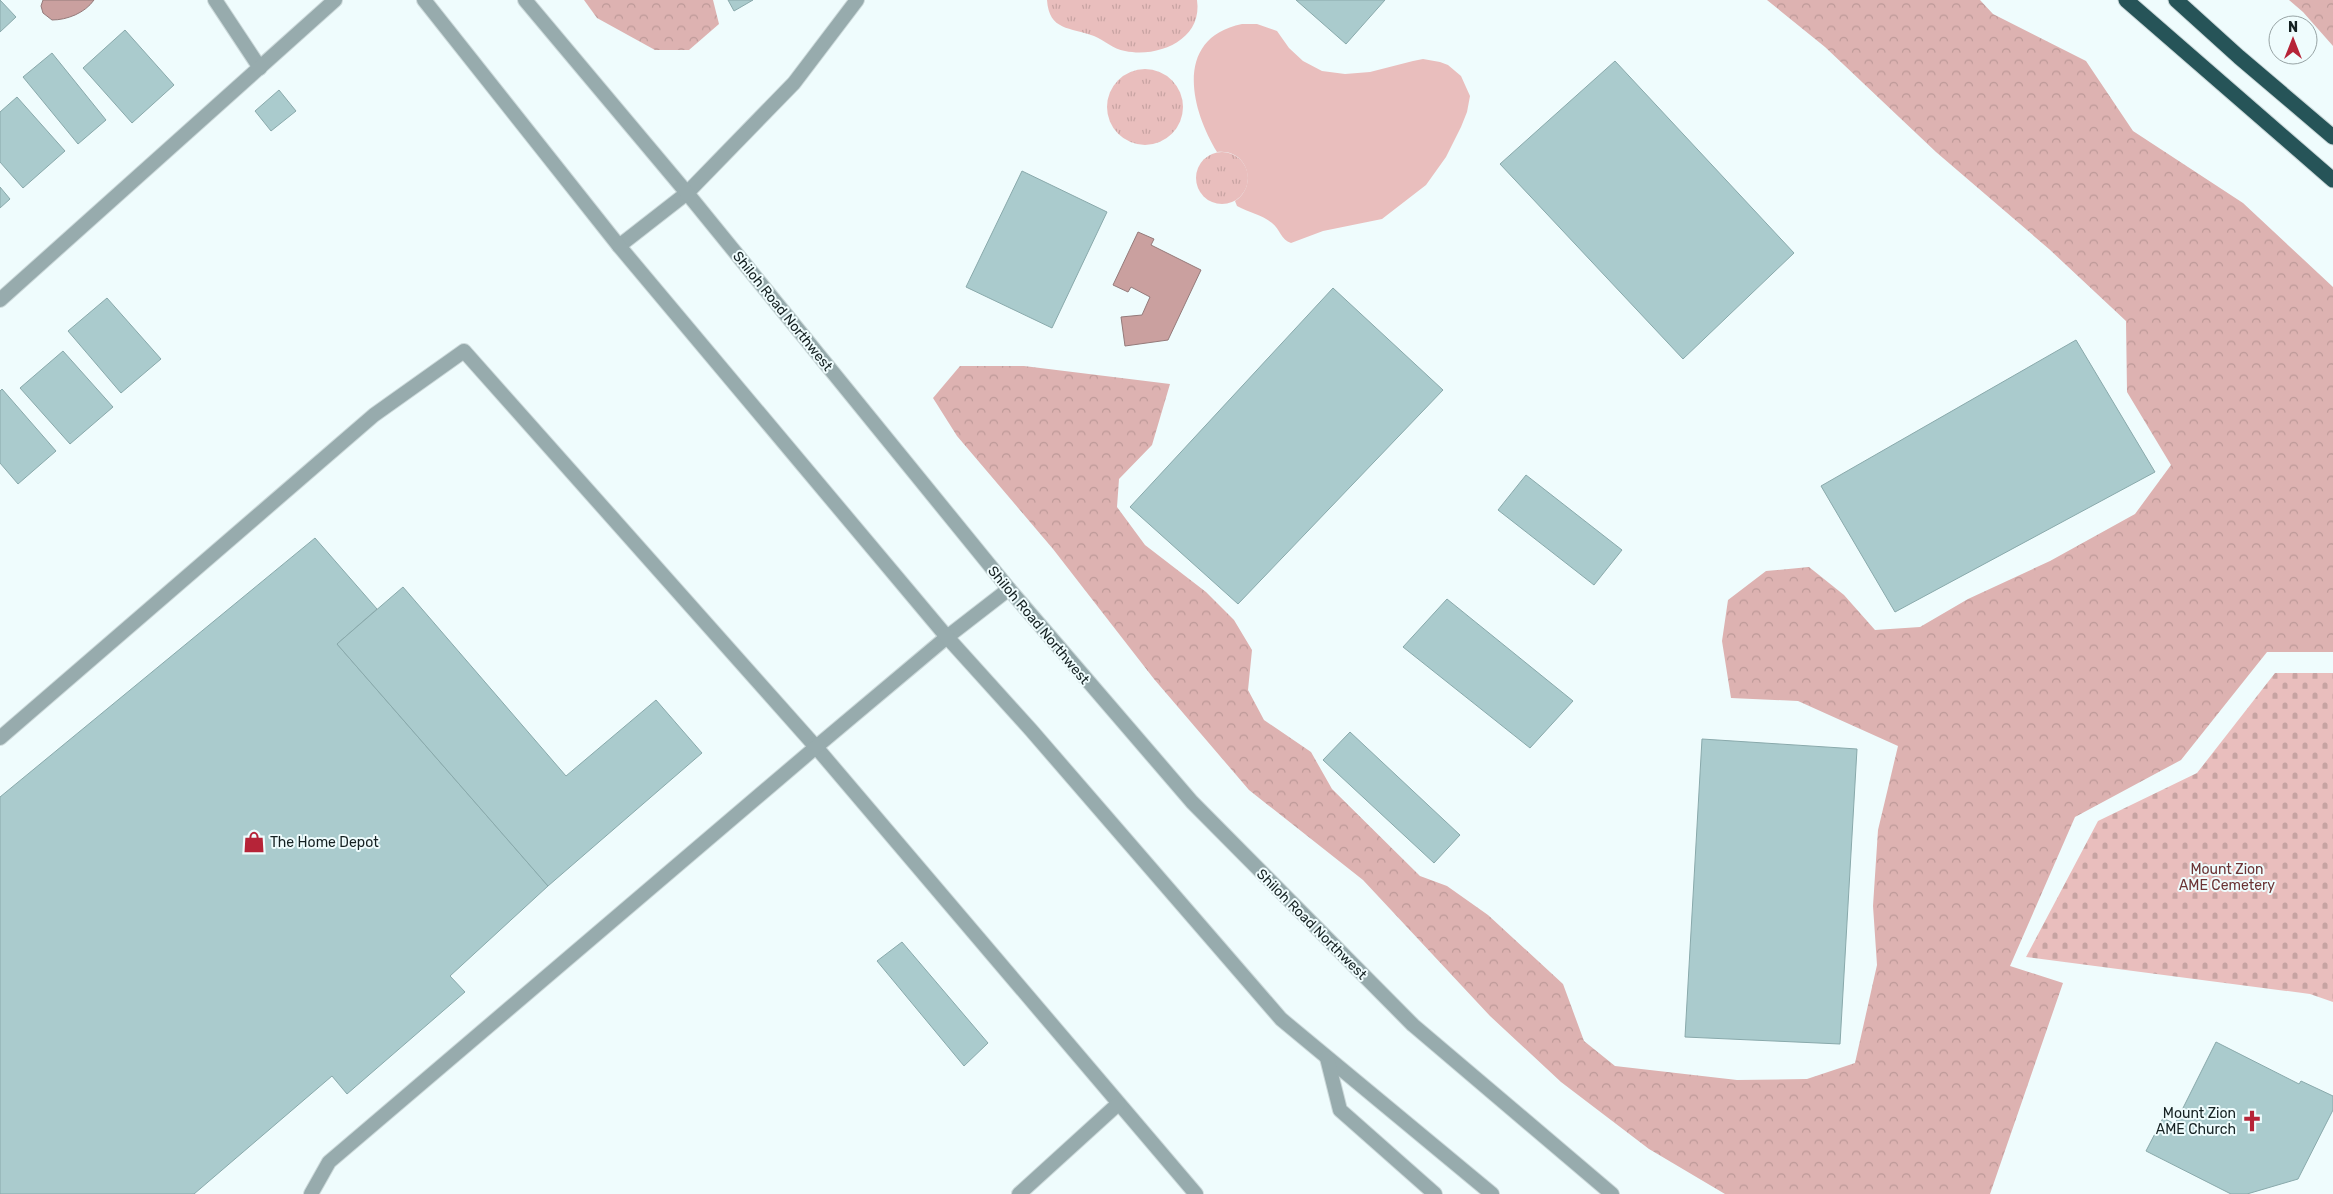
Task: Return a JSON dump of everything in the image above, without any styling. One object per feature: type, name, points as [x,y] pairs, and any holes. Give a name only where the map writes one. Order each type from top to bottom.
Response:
[{"type":"highway","points":[[2126,0],[2333,180]]},
{"type":"highway","points":[[2176,0],[2239,57],[2333,137]]},
{"type":"street","points":[[215,0],[260,68]]},
{"type":"street","points":[[0,300],[335,0]]},
{"type":"street","points":[[424,0],[619,246],[947,637],[1031,730],[1280,1019],[1492,1194]]},
{"type":"street","name":"Shiloh Road Northwest","points":[[525,0],[687,193],[1009,589],[1192,802],[1406,1018],[1612,1194]]},
{"type":"street","points":[[619,246],[687,193],[794,83],[857,0]]},
{"type":"street","points":[[0,738],[374,415],[464,351],[816,747],[1196,1194]]},
{"type":"street","points":[[311,1194],[329,1162],[816,747],[947,637],[1009,589]]},
{"type":"street","points":[[1327,1058],[1340,1110],[1435,1194]]},
{"type":"street","points":[[1019,1194],[1118,1104]]},
{"type":"green space","points":[[584,0],[713,0],[719,24],[689,50],[655,50],[597,18]]},
{"type":"green space","points":[[1047,0],[1197,0],[1197,14],[1193,26],[1186,36],[1176,43],[1151,52],[1125,51],[1094,36],[1056,23],[1049,10]]},
{"type":"green space","points":[[1767,0],[1980,0],[1993,14],[2086,61],[2133,131],[2243,203],[2333,287],[2333,652],[2267,652],[2181,760],[2075,817],[2010,966],[2063,983],[1990,1194],[1725,1194],[1649,1149],[1561,1082],[1490,1016],[1363,880],[1249,790],[1154,679],[1053,549],[957,436],[933,398],[960,366],[1024,366],[1170,384],[1152,445],[1119,479],[1117,507],[1145,545],[1206,592],[1234,620],[1252,650],[1248,690],[1264,720],[1311,752],[1332,789],[1420,876],[1447,886],[1488,915],[1563,984],[1584,1041],[1615,1066],[1737,1080],[1807,1079],[1855,1063],[1877,965],[1873,906],[1878,830],[1898,746],[1798,701],[1731,698],[1722,641],[1728,600],[1766,571],[1809,567],[1844,595],[1875,630],[1920,627],[1968,599],[2050,561],[2135,514],[2171,465],[2127,392],[2126,321],[2049,249],[1936,152],[1825,47]]},
{"type":"green space","points":[[2289,0],[2333,0],[2333,46],[2318,29],[2318,15],[2306,15]]},
{"type":"green space","points":[[1242,24],[1257,24],[1277,31],[1289,48],[1303,61],[1322,71],[1345,74],[1370,72],[1423,59],[1448,65],[1461,76],[1470,96],[1467,112],[1446,157],[1426,185],[1382,219],[1323,231],[1291,243],[1268,220],[1237,206],[1235,201],[1247,186],[1248,177],[1246,169],[1236,156],[1227,152],[1217,152],[1200,115],[1195,96],[1194,77],[1197,59],[1206,44],[1220,32]]},
{"type":"green space","points":[[1145,69],[1159,72],[1172,80],[1180,93],[1183,107],[1180,121],[1172,134],[1159,142],[1145,145],[1131,142],[1118,134],[1110,121],[1107,107],[1110,93],[1118,80],[1131,72]]},
{"type":"green space","points":[[1217,152],[1227,152],[1241,159],[1248,173],[1248,183],[1241,197],[1227,204],[1217,204],[1207,200],[1200,193],[1196,183],[1196,173],[1200,163],[1207,156]]},
{"type":"green space","name":"Mount Zion AME Cemetery","points":[[2275,673],[2333,673],[2333,1002],[2310,994],[2026,957],[2098,821],[2197,773]]},
{"type":"shaded area","points":[[43,0],[94,0],[86,9],[75,15],[64,19],[52,20],[43,13],[41,6]]},
{"type":"shaded area","points":[[1138,232],[1154,239],[1151,245],[1201,270],[1168,340],[1125,346],[1121,317],[1142,315],[1150,297],[1131,287],[1128,292],[1113,285]]},
{"type":"building","points":[[0,0],[16,17],[0,32]]},
{"type":"building","points":[[728,0],[753,0],[734,11]]},
{"type":"building","points":[[1296,0],[1385,0],[1346,44]]},
{"type":"building","points":[[125,30],[174,85],[132,123],[83,68]]},
{"type":"building","points":[[52,53],[106,120],[78,144],[23,77]]},
{"type":"building","points":[[1615,61],[1794,253],[1683,359],[1500,164]]},
{"type":"building","points":[[279,90],[296,111],[271,131],[255,111]]},
{"type":"building","points":[[17,97],[65,151],[23,188],[0,162],[0,112]]},
{"type":"building","points":[[1022,171],[1107,212],[1052,328],[966,287]]},
{"type":"building","points":[[0,187],[10,199],[0,208]]},
{"type":"building","points":[[1333,288],[1443,390],[1238,604],[1130,507]]},
{"type":"building","points":[[107,298],[161,359],[121,393],[68,331]]},
{"type":"building","points":[[2076,340],[2155,472],[1895,612],[1821,486]]},
{"type":"building","points":[[63,351],[113,407],[70,444],[20,388]]},
{"type":"building","points":[[2,389],[56,451],[18,484],[0,463],[0,391]]},
{"type":"building","points":[[1526,475],[1622,550],[1594,585],[1498,510]]},
{"type":"building","name":"The Home Depot","points":[[315,538],[377,609],[337,644],[548,886],[450,976],[465,992],[347,1094],[332,1076],[194,1194],[0,1194],[0,797]]},
{"type":"building","points":[[403,587],[566,776],[656,700],[702,753],[548,886],[337,644]]},
{"type":"building","points":[[1447,599],[1573,701],[1530,748],[1403,647]]},
{"type":"building","points":[[1350,732],[1460,835],[1434,863],[1323,760]]},
{"type":"building","points":[[1702,739],[1857,749],[1840,1044],[1685,1037]]},
{"type":"building","points":[[902,942],[988,1043],[964,1066],[877,961]]},
{"type":"building","name":"Mount Zion AME Church","points":[[2216,1042],[2299,1084],[2301,1081],[2333,1096],[2333,1110],[2298,1179],[2247,1194],[2231,1194],[2146,1151],[2163,1118],[2175,1124]]},
{"type":"place","name":"The Home Depot","points":[[254,842]]},
{"type":"place","name":"Mount Zion AME Church","points":[[2252,1121]]}]
